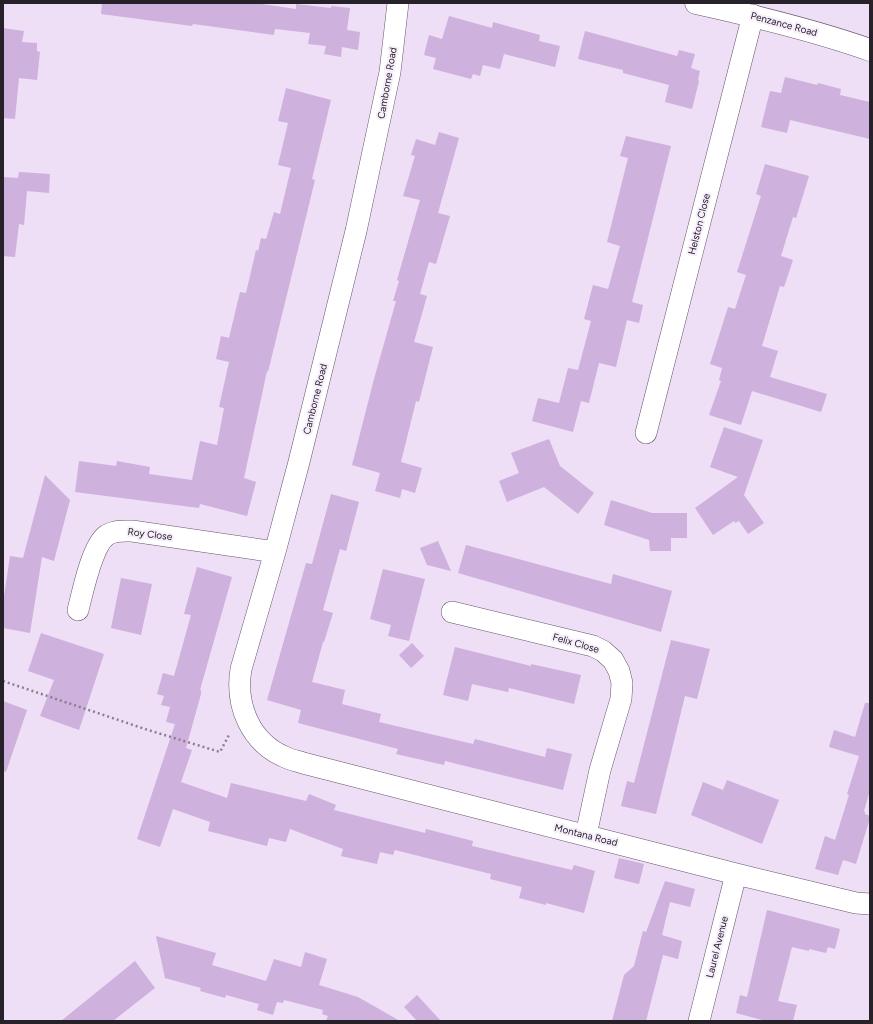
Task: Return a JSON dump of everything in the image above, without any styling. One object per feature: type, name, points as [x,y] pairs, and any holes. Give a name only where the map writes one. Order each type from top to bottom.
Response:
[{"type":"street","name":"Camborne Road","points":[[303,763],[285,757],[270,748],[253,731],[242,709],[240,689],[241,669],[275,552],[316,396],[356,231],[390,72],[398,3]]},
{"type":"street","name":"Penzance Road","points":[[696,3],[753,15],[870,50]]},
{"type":"street","name":"Helston Close","points":[[646,433],[753,15]]},
{"type":"street","name":"Roy Close","points":[[78,610],[96,548],[103,538],[114,532],[132,531],[275,552]]},
{"type":"street","name":"Felix Close","points":[[452,612],[593,646],[603,651],[613,660],[619,671],[622,683],[621,699],[600,770],[586,835]]},
{"type":"street","name":"Montana Road","points":[[303,763],[736,874],[856,903],[870,904]]},
{"type":"street","name":"Laurel Avenue","points":[[699,1021],[736,874]]},
{"type":"path","points":[[3,681],[148,730],[220,752],[242,709]]},
{"type":"building","points":[[102,3],[255,3],[296,9],[296,4],[331,8],[331,6],[350,8],[347,30],[360,32],[358,50],[342,47],[341,57],[324,54],[326,46],[308,44],[310,33],[275,29],[274,35],[101,14]]},
{"type":"building","points":[[449,16],[492,28],[493,22],[540,35],[539,41],[560,46],[555,67],[504,54],[500,69],[483,65],[480,76],[473,74],[471,79],[433,69],[436,58],[424,55],[429,35],[442,39]]},
{"type":"building","points":[[3,28],[24,31],[22,42],[37,43],[37,51],[40,52],[37,80],[19,78],[15,119],[3,118]]},
{"type":"building","points":[[585,31],[677,56],[679,50],[695,54],[691,68],[700,71],[692,109],[665,102],[669,85],[623,73],[623,70],[578,59]]},
{"type":"building","points":[[785,77],[841,89],[840,95],[870,102],[870,139],[790,120],[787,133],[761,127],[770,91],[781,93]]},
{"type":"building","points":[[286,88],[331,100],[312,179],[315,180],[268,372],[267,371],[244,478],[256,482],[247,516],[200,504],[199,508],[75,492],[79,461],[116,466],[117,461],[150,467],[149,474],[192,480],[200,441],[217,445],[224,408],[219,407],[229,362],[216,359],[221,336],[229,338],[240,292],[246,293],[256,250],[258,251],[261,238],[266,239],[274,212],[280,214],[291,168],[278,165],[288,123],[278,121]]},
{"type":"building","points":[[439,132],[459,138],[438,213],[450,216],[436,264],[429,262],[420,294],[427,296],[414,342],[433,347],[419,402],[416,401],[401,462],[422,468],[415,493],[402,489],[400,498],[375,491],[380,473],[352,465],[396,301],[393,301],[399,281],[397,280],[420,200],[403,196],[415,156],[411,155],[416,139],[435,145]]},
{"type":"building","points":[[626,136],[671,146],[632,302],[643,305],[639,323],[627,320],[616,367],[599,363],[589,403],[581,401],[573,432],[532,421],[538,398],[559,403],[568,368],[578,370],[591,321],[584,319],[593,285],[608,289],[620,246],[607,242],[628,158],[620,156]]},
{"type":"building","points":[[765,164],[809,176],[796,218],[793,217],[781,256],[793,260],[784,287],[780,286],[762,346],[778,351],[770,377],[827,394],[821,412],[752,391],[741,425],[709,415],[721,381],[719,380],[722,368],[710,364],[728,307],[735,309],[746,275],[737,272],[761,196],[756,194]]},
{"type":"building","points":[[19,172],[50,174],[49,193],[27,191],[24,225],[19,224],[15,257],[3,256],[3,177],[18,178]]},
{"type":"building","points":[[724,427],[763,440],[744,495],[764,523],[748,534],[739,521],[735,523],[734,521],[713,535],[695,508],[738,477],[710,467]]},
{"type":"building","points":[[549,439],[560,466],[594,493],[578,514],[544,487],[507,502],[499,481],[519,473],[511,453]]},
{"type":"building","points":[[45,475],[70,500],[54,561],[42,557],[30,633],[3,628],[3,603],[10,556],[23,558]]},
{"type":"building","points":[[331,494],[359,502],[346,551],[340,549],[323,610],[333,613],[312,682],[345,690],[342,704],[381,714],[379,722],[473,744],[475,739],[545,757],[547,748],[572,754],[563,790],[445,761],[444,765],[396,754],[398,749],[298,723],[301,710],[267,700],[306,563],[312,564]]},
{"type":"building","points":[[611,500],[652,513],[687,513],[687,538],[671,538],[671,551],[650,551],[649,540],[604,525]]},
{"type":"building","points":[[438,541],[451,571],[427,565],[420,548]]},
{"type":"building","points":[[466,545],[611,584],[613,574],[672,591],[661,632],[458,573]]},
{"type":"building","points":[[197,567],[232,577],[200,690],[201,694],[186,748],[192,750],[181,782],[227,798],[231,783],[306,801],[309,794],[336,805],[334,810],[425,833],[426,829],[473,841],[472,846],[572,870],[574,865],[595,871],[584,913],[519,898],[522,887],[490,879],[491,874],[395,850],[393,855],[380,852],[377,864],[341,856],[343,849],[290,829],[286,842],[269,838],[267,846],[208,831],[210,822],[173,809],[160,847],[137,839],[175,724],[166,722],[170,707],[161,705],[164,696],[157,694],[163,673],[174,676],[191,615],[184,614]]},
{"type":"building","points":[[383,569],[425,579],[409,641],[388,636],[391,625],[370,619]]},
{"type":"building","points":[[121,578],[152,584],[141,635],[111,628]]},
{"type":"building","points":[[41,633],[104,654],[79,730],[40,716],[54,680],[28,671]]},
{"type":"building","points":[[671,640],[710,649],[697,699],[685,696],[656,814],[621,806],[627,781],[634,783]]},
{"type":"building","points":[[412,643],[424,656],[411,668],[399,655]]},
{"type":"building","points":[[455,647],[531,666],[531,664],[581,675],[574,704],[509,688],[508,692],[472,684],[468,701],[443,695]]},
{"type":"building","points":[[3,701],[27,710],[6,772],[3,771]]},
{"type":"building","points":[[865,703],[870,703],[870,790],[864,811],[865,814],[870,816],[870,818],[856,864],[843,860],[838,875],[815,869],[825,836],[835,840],[859,756],[829,747],[834,730],[855,737]]},
{"type":"building","points":[[727,780],[779,800],[762,844],[691,815],[703,782],[723,790]]},
{"type":"building","points":[[619,858],[644,864],[639,884],[614,878]]},
{"type":"building","points":[[665,881],[695,889],[690,907],[670,902],[662,935],[682,941],[678,959],[663,955],[646,1021],[612,1021],[624,975],[634,966],[643,931],[646,932]]},
{"type":"building","points":[[767,910],[840,929],[835,949],[828,947],[826,953],[792,947],[778,1001],[797,1005],[793,1021],[766,1021],[736,1013],[740,995],[747,997]]},
{"type":"building","points":[[156,936],[216,953],[212,965],[266,981],[274,959],[301,967],[305,952],[327,959],[319,985],[358,997],[400,1021],[326,1021],[328,1016],[322,1014],[323,1010],[284,1000],[283,1003],[277,1002],[273,1015],[257,1010],[259,1004],[226,995],[225,998],[200,991],[201,988],[165,978]]},
{"type":"building","points":[[135,961],[155,988],[113,1021],[61,1021]]},
{"type":"building","points":[[417,995],[441,1021],[417,1021],[404,1007]]}]
